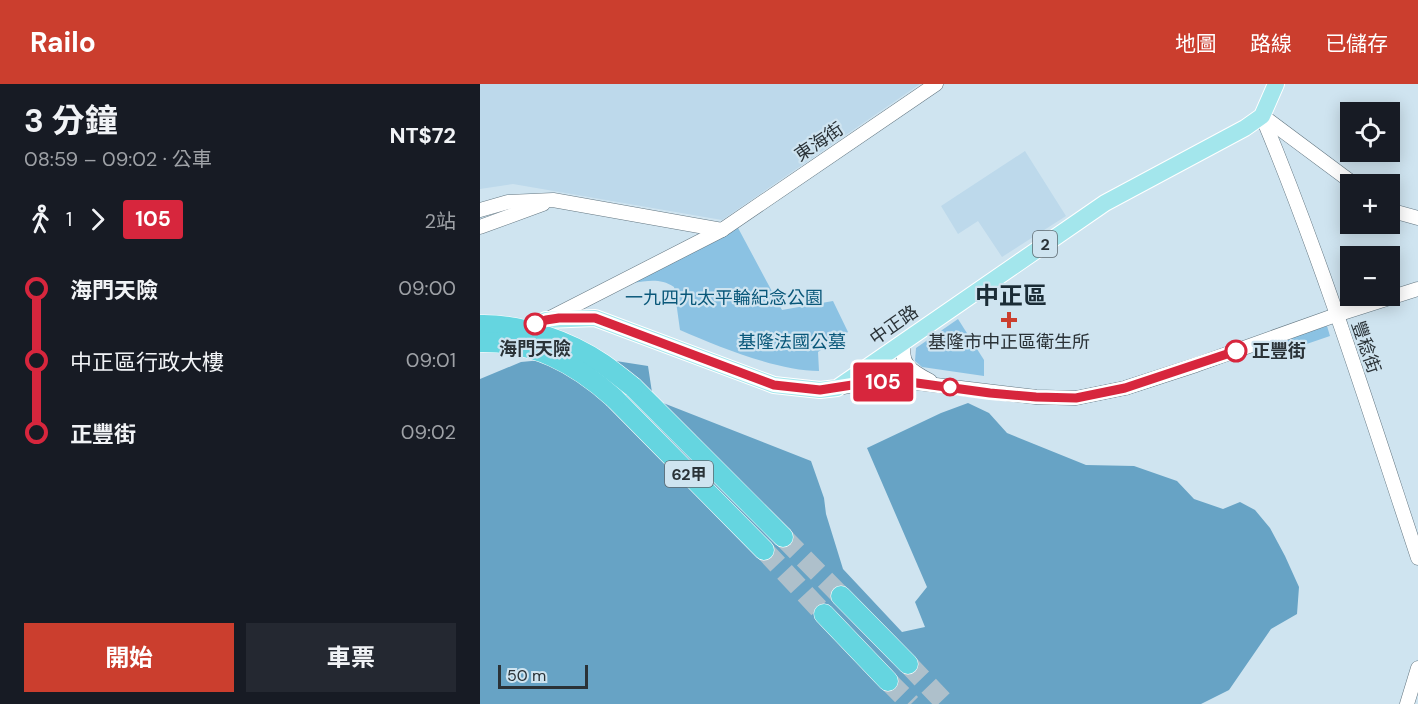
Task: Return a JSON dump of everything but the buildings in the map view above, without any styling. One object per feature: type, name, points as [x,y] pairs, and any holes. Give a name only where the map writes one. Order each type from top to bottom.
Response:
[{"type":"highway","name":"62甲","points":[[480,325],[517,328],[572,347],[603,363],[633,387],[783,537]]},
{"type":"highway","name":"62甲","points":[[480,342],[510,343],[538,349],[563,361],[596,382],[764,550]]},
{"type":"highway","points":[[841,596],[908,664]]},
{"type":"highway","points":[[824,614],[888,681]]},
{"type":"main road","points":[[1262,116],[1276,84]]},
{"type":"main road","name":"中正路","points":[[837,388],[1105,203],[1245,128],[1262,116]]},
{"type":"main road","points":[[480,348],[546,320],[595,318],[774,385],[820,390],[837,388]]},
{"type":"street","name":"東海街","points":[[546,320],[722,230],[936,84]]},
{"type":"street","points":[[1262,116],[1340,174]]},
{"type":"street","name":"豐稔街","points":[[1262,116],[1286,174],[1336,315],[1418,558]]},
{"type":"street","points":[[480,210],[508,202],[553,200],[670,223],[722,230]]},
{"type":"street","points":[[480,227],[553,200]]},
{"type":"street","points":[[1400,213],[1418,218]]},
{"type":"street","points":[[670,223],[681,233],[682,246],[679,253]]},
{"type":"street","points":[[837,388],[865,383],[902,381],[1025,396],[1076,398],[1135,385],[1418,289]]},
{"type":"street","points":[[905,340],[902,351],[905,363],[914,372],[938,385]]},
{"type":"street","points":[[1407,704],[1418,668]]},
{"type":"shaded area","points":[[480,84],[920,84],[722,220],[513,184],[480,189]]},
{"type":"shaded area","points":[[1025,151],[1066,216],[1002,257],[978,221],[958,234],[941,206]]},
{"type":"shaded area","points":[[584,356],[648,366],[653,399],[811,461],[824,498],[826,514],[843,569],[902,632],[925,627],[915,602],[927,587],[867,448],[941,413],[968,403],[989,413],[1007,433],[1086,465],[1134,466],[1177,481],[1194,499],[1223,509],[1240,502],[1255,510],[1270,528],[1299,587],[1297,614],[1271,629],[1229,690],[1201,704],[480,704],[480,379],[521,362]]},
{"type":"green space","name":"一九四九太平輪紀念公園","points":[[737,226],[782,310],[833,301],[848,332],[818,352],[819,371],[767,363],[680,330],[674,287],[659,281],[632,283]]},
{"type":"green space","points":[[958,319],[984,360],[984,376],[922,367],[915,361],[916,348]]},
{"type":"green space","points":[[1327,326],[1330,336],[1289,350],[1286,339]]},
{"type":"tunnel","points":[[783,537],[841,596]]},
{"type":"tunnel","points":[[764,550],[824,614]]},
{"type":"tunnel","points":[[908,664],[946,704]]},
{"type":"tunnel","points":[[888,681],[911,704]]},
{"type":"bus line","name":"105","points":[[535,324],[559,318],[595,318],[774,385],[820,390],[865,383],[902,381],[990,393],[1076,398],[1125,388],[1236,351]]},
{"type":"place","name":"基隆市中正區衛生所","points":[[1009,320]]},
{"type":"place","name":"海門天險","points":[[535,324]]},
{"type":"place","name":"正豐街","points":[[1236,351]]},
{"type":"district","name":"中正區","points":[[1011,296]]},
{"type":"park label","name":"基隆法國公墓","points":[[792,342]]}]
